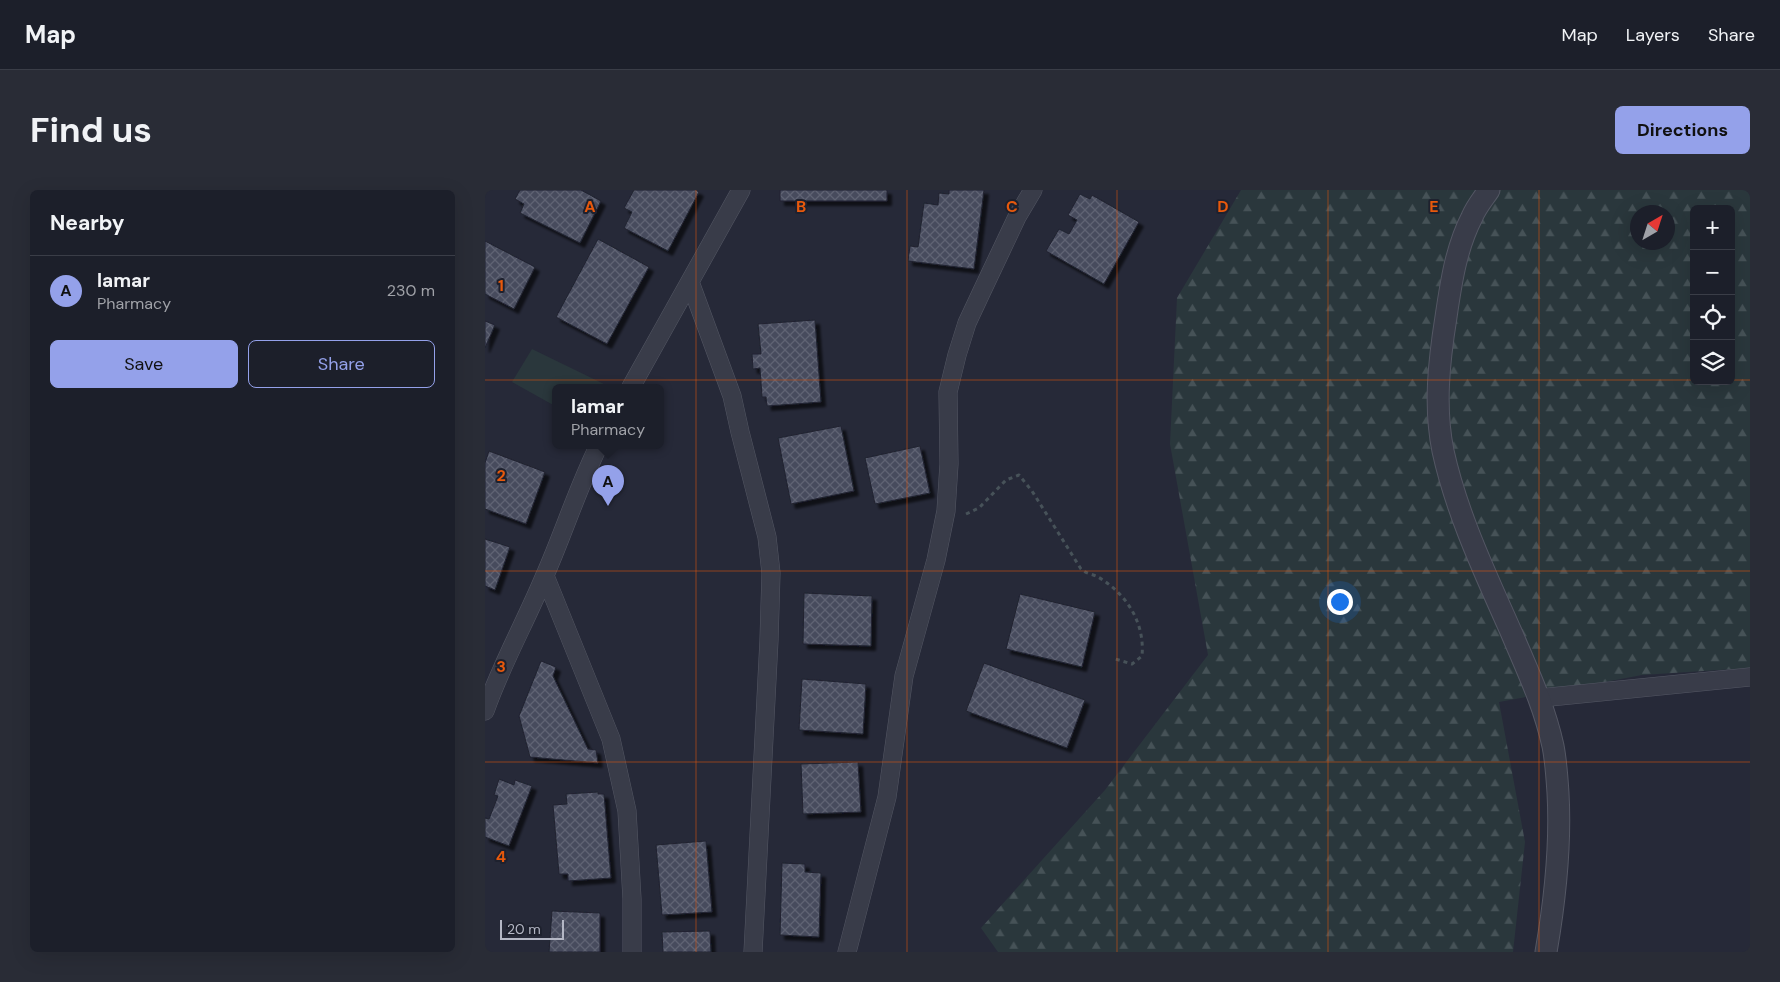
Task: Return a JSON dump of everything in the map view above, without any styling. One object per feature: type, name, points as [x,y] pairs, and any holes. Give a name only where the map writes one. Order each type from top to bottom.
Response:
[{"type":"street","points":[[633,384],[741,190]]},
{"type":"street","points":[[847,952],[887,797],[904,676],[936,560],[946,511],[949,464],[948,392],[957,355],[967,323],[981,291],[1017,217],[1033,190]]},
{"type":"street","points":[[1489,190],[1472,216],[1460,245],[1452,274],[1444,329],[1438,412],[1443,450],[1455,495],[1474,548],[1540,698],[1553,748],[1560,825],[1554,894],[1546,952]]},
{"type":"street","points":[[690,282],[732,396],[767,537],[771,573],[753,952]]},
{"type":"street","points":[[485,711],[492,691],[545,576],[597,449]]},
{"type":"street","points":[[545,576],[611,738],[627,811],[632,898],[632,952]]},
{"type":"street","points":[[1540,698],[1750,677]]},
{"type":"path","points":[[947,494],[961,516],[979,508],[1006,480],[1019,475],[1032,491],[1081,569],[1084,572],[1097,576],[1118,592],[1137,618],[1143,645],[1142,656],[1131,664],[1112,658]]},
{"type":"green space","points":[[1241,190],[1750,190],[1750,668],[1642,675],[1499,702],[1525,842],[1513,952],[998,952],[981,928],[1105,790],[1208,655],[1170,444],[1177,298]]},
{"type":"green space","points":[[532,349],[604,384],[552,384],[552,404],[512,382]]},
{"type":"building","points":[[520,190],[581,190],[601,201],[580,243],[520,213],[524,204],[515,199]]},
{"type":"building","points":[[634,190],[696,190],[699,192],[668,251],[624,228],[632,212],[624,208]]},
{"type":"building","points":[[780,190],[887,190],[887,201],[780,201]]},
{"type":"building","points":[[949,190],[984,190],[974,269],[908,261],[910,246],[918,247],[924,203],[938,205],[939,193],[949,194]]},
{"type":"building","points":[[1080,194],[1090,199],[1092,195],[1139,222],[1104,284],[1046,251],[1059,229],[1069,234],[1077,220],[1068,215]]},
{"type":"building","points":[[598,239],[649,267],[607,344],[556,317]]},
{"type":"building","points":[[485,241],[535,267],[514,309],[485,294]]},
{"type":"building","points":[[815,320],[821,402],[767,406],[766,397],[762,397],[760,368],[753,369],[752,354],[761,354],[758,324]]},
{"type":"building","points":[[485,321],[495,325],[485,348]]},
{"type":"building","points":[[841,426],[854,491],[791,504],[778,438]]},
{"type":"building","points":[[920,446],[930,493],[875,504],[865,458]]},
{"type":"building","points":[[489,451],[545,472],[526,524],[485,509],[485,463]]},
{"type":"building","points":[[485,539],[510,547],[495,590],[485,586]]},
{"type":"building","points":[[804,593],[872,596],[871,646],[803,644]]},
{"type":"building","points":[[1020,594],[1095,612],[1082,667],[1006,649]]},
{"type":"building","points":[[541,661],[556,667],[553,676],[588,749],[596,750],[598,763],[530,757],[519,716]]},
{"type":"building","points":[[984,663],[1085,700],[1067,748],[966,711]]},
{"type":"building","points":[[802,679],[866,684],[863,734],[799,730]]},
{"type":"building","points":[[858,762],[861,812],[803,814],[801,764]]},
{"type":"building","points":[[499,779],[514,785],[515,780],[532,786],[509,846],[485,837],[485,818],[489,819],[498,796],[494,795]]},
{"type":"building","points":[[598,792],[598,794],[604,794],[611,878],[568,881],[568,874],[559,874],[553,805],[567,804],[566,794]]},
{"type":"building","points":[[706,841],[712,912],[662,915],[656,845]]},
{"type":"building","points":[[782,863],[805,864],[805,872],[821,873],[819,937],[780,935]]},
{"type":"building","points":[[552,911],[600,913],[600,952],[549,952]]},
{"type":"building","points":[[710,931],[711,952],[663,952],[662,932]]},
{"type":"place","name":"lamar","points":[[608,506]]}]
